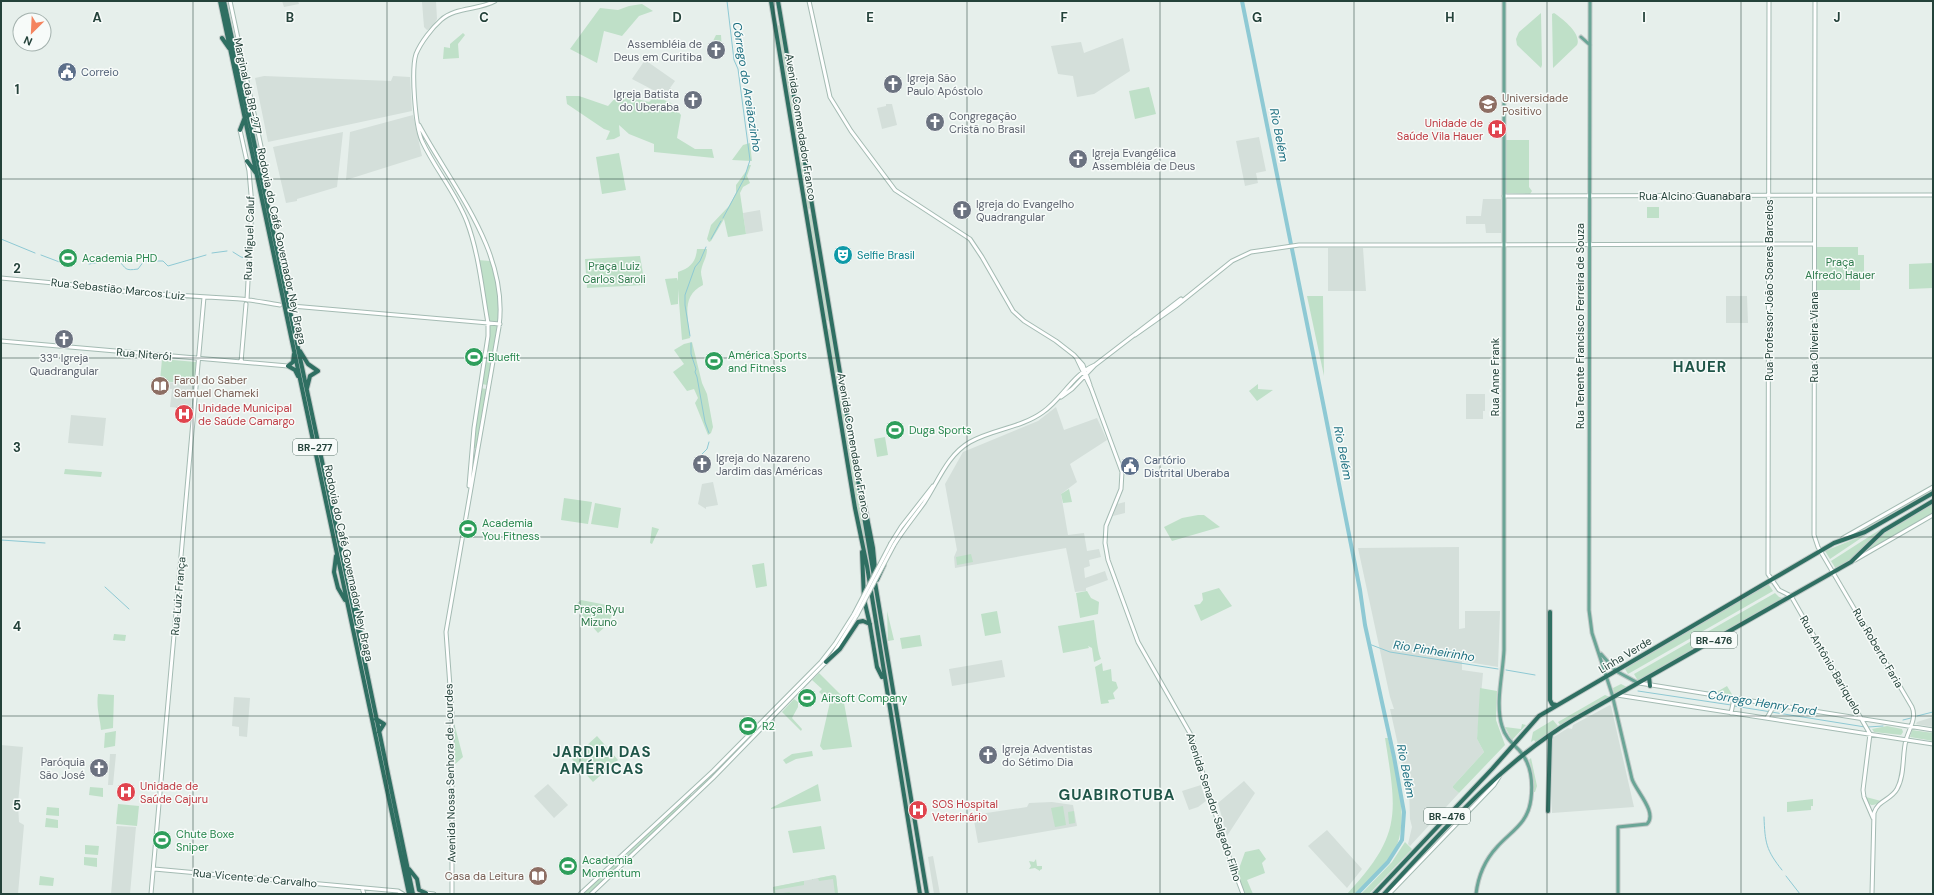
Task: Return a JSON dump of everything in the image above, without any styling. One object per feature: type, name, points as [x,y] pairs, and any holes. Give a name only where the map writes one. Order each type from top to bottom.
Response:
[{"type":"highway","name":"Rodovia do Café Governador Ney Braga","points":[[220,1],[297,344],[376,718],[384,724],[379,732],[406,864]]},
{"type":"highway","name":"Rodovia do Café Governador Ney Braga","points":[[224,1],[334,541],[338,588],[344,596],[352,621],[409,894]]},
{"type":"highway","name":"Avenida Comendador Franco","points":[[771,1],[920,894]]},
{"type":"highway","name":"Avenida Comendador Franco","points":[[778,1],[857,473],[873,548],[877,576],[875,584]]},
{"type":"highway","points":[[773,16],[777,18],[780,15]]},
{"type":"highway","points":[[775,25],[778,23],[782,26]]},
{"type":"highway","points":[[222,38],[232,53]]},
{"type":"highway","points":[[246,106],[256,125]]},
{"type":"highway","points":[[240,130],[245,116]]},
{"type":"highway","points":[[247,161],[259,173]]},
{"type":"highway","points":[[806,214],[811,213],[813,215]]},
{"type":"highway","points":[[824,325],[829,328],[832,324]]},
{"type":"highway","points":[[297,344],[308,364],[318,371],[312,374],[308,380],[307,393]]},
{"type":"highway","points":[[294,350],[293,362],[288,366],[295,370],[301,380]]},
{"type":"highway","points":[[308,364],[309,372],[312,374]]},
{"type":"highway","name":"Linha Verde","points":[[1374,894],[1515,746],[1535,719],[1834,543],[1865,532],[1933,493]]},
{"type":"highway","name":"BR-476","points":[[1384,894],[1476,796],[1551,734],[1615,696],[1852,562],[1884,530],[1933,501]]},
{"type":"highway","points":[[862,543],[862,591],[870,625],[877,667],[884,680]]},
{"type":"highway","points":[[884,565],[875,584],[927,894]]},
{"type":"highway","points":[[350,570],[360,618],[361,644]]},
{"type":"highway","points":[[1550,612],[1550,700],[1552,704],[1557,705]]},
{"type":"highway","points":[[826,662],[843,646],[858,622],[863,621],[870,625]]},
{"type":"highway","points":[[1649,677],[1650,686]]},
{"type":"highway","points":[[1548,812],[1551,734]]},
{"type":"highway","points":[[908,824],[913,827],[915,823]]},
{"type":"highway","points":[[910,834],[913,831],[917,833]]},
{"type":"highway","points":[[914,858],[918,860],[921,875],[925,883]]},
{"type":"highway","points":[[406,864],[417,879],[420,890],[426,894]]},
{"type":"highway","points":[[406,864],[413,894]]},
{"type":"main road","name":"Marginal da BR-277","points":[[230,1],[241,58],[262,150],[259,173]]},
{"type":"main road","points":[[469,500],[473,433],[488,336],[488,323],[474,244],[469,227],[460,206],[422,140],[415,105],[414,63],[420,46],[442,20],[449,15],[486,5],[495,1]]},
{"type":"main road","name":"Avenida Senador Salgado Filho","points":[[809,1],[830,97],[839,114],[889,183],[903,196],[970,239],[1010,307],[1017,315],[1066,348],[1077,359],[1085,373],[1122,472],[1120,489],[1106,526],[1105,543],[1108,560],[1138,642],[1191,735],[1242,894]]},
{"type":"main road","name":"Rua Anne Frank","points":[[1504,1],[1504,650],[1500,717],[1504,732],[1524,756]]},
{"type":"main road","name":"Rua Tenente Francisco Ferreira de Souza","points":[[1590,1],[1589,610],[1591,628],[1610,686],[1615,696],[1632,779],[1635,787],[1647,806],[1650,820],[1644,825],[1618,827],[1618,894]]},
{"type":"main road","name":"Rua Professor João Soares Barcelos","points":[[1769,1],[1768,569],[1771,579]]},
{"type":"main road","name":"Rua Oliveira Viana","points":[[1815,1],[1814,529],[1816,542],[1834,572]]},
{"type":"main road","points":[[1581,37],[1590,45]]},
{"type":"main road","points":[[419,125],[473,218],[486,246],[500,292],[500,324],[469,500]]},
{"type":"main road","name":"Rua Miguel Caluf","points":[[240,130],[247,161],[252,213],[241,362]]},
{"type":"main road","name":"Rua Alcino Guanabara","points":[[1504,196],[1933,195]]},
{"type":"main road","points":[[591,894],[732,759],[826,662],[841,642],[901,527],[935,483],[951,459],[965,445],[977,439],[1030,420],[1043,412],[1070,390],[1085,373],[1095,365],[1241,256],[1254,251],[1297,246],[1814,244]]},
{"type":"main road","name":"Rua Sebastião Marcos Luiz","points":[[1,278],[75,284],[80,287],[153,295],[236,299],[246,302]]},
{"type":"main road","name":"Rua Luiz França","points":[[151,894],[204,297]]},
{"type":"main road","points":[[246,302],[254,301],[280,305]]},
{"type":"main road","points":[[292,306],[500,324]]},
{"type":"main road","name":"Rua Niterói","points":[[1,341],[288,366]]},
{"type":"main road","points":[[1834,543],[1933,487]]},
{"type":"main road","name":"Avenida Nossa Senhora de Lourdes","points":[[452,894],[452,714],[446,651],[447,623],[469,500]]},
{"type":"main road","points":[[1852,562],[1933,515]]},
{"type":"main road","name":"Rua Roberto Faria","points":[[1834,572],[1913,709],[1914,718],[1906,740]]},
{"type":"main road","points":[[1771,579],[1779,590],[1791,596]]},
{"type":"main road","name":"Rua Antônio Bariquelo","points":[[1791,596],[1869,732]]},
{"type":"main road","points":[[580,894],[728,757],[825,658],[855,615]]},
{"type":"main road","name":"Rua Tenente Francisco Ferreira de Souza","points":[[1598,649],[1607,662],[1616,671],[1626,678],[1638,683]]},
{"type":"main road","points":[[1638,683],[1863,721],[1933,730]]},
{"type":"main road","points":[[1615,696],[1732,711],[1869,732],[1933,744]]},
{"type":"main road","points":[[1732,711],[1733,700]]},
{"type":"main road","points":[[1767,717],[1777,706]]},
{"type":"main road","points":[[1867,805],[1872,807],[1877,806],[1893,794],[1899,784],[1906,740],[1904,726]]},
{"type":"main road","points":[[1869,732],[1863,795],[1873,818]]},
{"type":"main road","points":[[1476,894],[1480,877],[1492,853],[1517,829],[1528,812],[1531,798],[1530,775],[1529,765],[1524,756]]},
{"type":"main road","points":[[728,757],[732,759]]},
{"type":"main road","points":[[1389,894],[1494,786],[1501,774]]},
{"type":"main road","points":[[1872,894],[1873,818],[1877,806]]},
{"type":"main road","name":"Rua Vicente de Carvalho","points":[[154,869],[398,891],[403,894]]},
{"type":"main road","points":[[362,888],[364,894]]},
{"type":"main road","points":[[426,894],[434,894]]},
{"type":"shaded area","points":[[282,1],[298,1],[299,4],[284,7]]},
{"type":"shaded area","points":[[436,1],[437,19],[431,29],[427,30],[424,27],[422,2]]},
{"type":"shaded area","points":[[1123,38],[1130,71],[1094,94],[1077,97],[1073,76],[1058,74],[1051,46],[1081,42],[1084,53]]},
{"type":"shaded area","points":[[645,60],[675,81],[670,88],[676,92],[672,97],[655,91],[632,79]]},
{"type":"shaded area","points":[[264,76],[391,81],[393,76],[410,77],[412,111],[268,142],[255,78]]},
{"type":"shaded area","points":[[886,104],[892,104],[897,125],[882,129],[877,108],[886,106]]},
{"type":"shaded area","points":[[413,115],[422,156],[346,180],[350,132]]},
{"type":"shaded area","points":[[343,132],[337,187],[297,199],[297,201],[286,203],[273,147]]},
{"type":"shaded area","points":[[1259,137],[1266,171],[1256,173],[1258,183],[1245,186],[1236,141]]},
{"type":"shaded area","points":[[1483,199],[1501,199],[1501,233],[1486,233],[1485,224],[1466,224],[1466,216],[1481,216]]},
{"type":"shaded area","points":[[760,210],[763,231],[746,234],[743,213]]},
{"type":"shaded area","points":[[1328,248],[1363,248],[1366,291],[1328,291]]},
{"type":"shaded area","points":[[1726,296],[1747,296],[1748,323],[1726,323]]},
{"type":"shaded area","points":[[158,381],[193,385],[191,409],[170,407],[172,389],[157,388]]},
{"type":"shaded area","points":[[1466,394],[1485,394],[1485,411],[1483,411],[1483,419],[1466,419]]},
{"type":"shaded area","points":[[1056,407],[1064,430],[1097,418],[1107,440],[1070,464],[1077,482],[1061,494],[1068,535],[1084,533],[1087,551],[1099,549],[1101,557],[1089,560],[1090,566],[1084,568],[1085,578],[1105,571],[1108,580],[1086,588],[1086,591],[1075,592],[1066,548],[955,568],[954,557],[957,550],[945,484],[963,452],[1038,421]]},
{"type":"shaded area","points":[[71,415],[106,418],[103,446],[68,443]]},
{"type":"shaded area","points":[[713,482],[718,505],[706,507],[706,509],[698,504],[702,484]]},
{"type":"shaded area","points":[[1125,502],[1125,513],[1113,516],[1117,504]]},
{"type":"shaded area","points":[[1459,547],[1459,629],[1465,628],[1465,611],[1500,611],[1498,667],[1462,661],[1462,670],[1483,673],[1477,739],[1484,752],[1453,786],[1453,788],[1459,793],[1410,846],[1408,844],[1412,827],[1410,819],[1409,788],[1390,709],[1394,709],[1390,697],[1358,548]]},
{"type":"shaded area","points":[[1002,660],[1005,677],[952,686],[949,669]]},
{"type":"shaded area","points":[[234,697],[250,698],[247,737],[239,736],[239,727],[232,726]]},
{"type":"shaded area","points":[[1610,705],[1634,807],[1552,813],[1552,738],[1568,728],[1572,729],[1573,725]]},
{"type":"shaded area","points":[[1933,717],[1933,727],[1916,724],[1917,722]]},
{"type":"shaded area","points":[[1,745],[23,747],[18,804],[19,822],[24,825],[18,894],[1,894]]},
{"type":"shaded area","points":[[110,754],[116,754],[113,785],[108,785]]},
{"type":"shaded area","points":[[1244,781],[1255,793],[1227,836],[1218,803]]},
{"type":"shaded area","points":[[548,784],[568,805],[554,818],[534,796]]},
{"type":"shaded area","points":[[1201,785],[1206,801],[1198,807],[1189,810],[1182,791]]},
{"type":"shaded area","points":[[1052,802],[1073,805],[1077,826],[978,843],[973,815],[1027,807],[1029,803]]},
{"type":"shaded area","points":[[117,826],[136,827],[130,894],[111,894]]},
{"type":"shaded area","points":[[1327,830],[1362,869],[1347,888],[1308,846]]},
{"type":"shaded area","points":[[933,856],[940,894],[934,894],[928,857]]},
{"type":"shaded area","points":[[834,875],[836,876],[838,894],[774,894],[773,887]]},
{"type":"green space","points":[[642,4],[653,11],[639,16],[622,36],[604,31],[597,63],[570,49],[600,8],[618,10],[629,6]]},
{"type":"green space","points":[[1541,13],[1541,68],[1517,45],[1516,39],[1519,32]]},
{"type":"green space","points":[[1554,13],[1571,27],[1577,36],[1578,41],[1577,45],[1553,68],[1552,14]]},
{"type":"green space","points":[[776,24],[780,26],[798,132],[794,133]]},
{"type":"green space","points":[[463,33],[465,35],[458,44],[459,58],[443,59],[444,47],[450,48],[450,44]]},
{"type":"green space","points":[[716,35],[721,35],[722,50],[712,43]]},
{"type":"green space","points":[[1149,87],[1156,114],[1135,119],[1129,91]]},
{"type":"green space","points":[[631,91],[641,100],[649,102],[655,96],[671,103],[681,115],[677,138],[695,149],[712,149],[714,158],[654,152],[654,144],[629,134],[619,125],[620,136],[614,139],[606,140],[610,131],[604,129],[567,104],[566,96],[579,96],[608,106],[618,95],[629,94]]},
{"type":"green space","points":[[799,138],[811,209],[807,208],[795,139]]},
{"type":"green space","points":[[1506,140],[1529,140],[1529,187],[1532,191],[1530,194],[1506,193]]},
{"type":"green space","points":[[750,143],[752,161],[732,160],[743,145]]},
{"type":"green space","points":[[619,153],[626,190],[602,194],[596,157]]},
{"type":"green space","points":[[748,165],[751,165],[747,176],[750,183],[743,187],[740,193],[746,234],[728,237],[724,219],[709,242],[707,239],[711,225],[729,206],[736,193],[736,185],[747,170]]},
{"type":"green space","points":[[1647,207],[1659,207],[1659,218],[1647,218]]},
{"type":"green space","points":[[808,215],[812,215],[829,321],[826,320]]},
{"type":"green space","name":"Praça Alfredo Hauer","points":[[1816,247],[1858,247],[1858,255],[1864,255],[1864,276],[1860,276],[1860,290],[1816,290]]},
{"type":"green space","points":[[697,249],[707,249],[701,272],[703,285],[691,295],[687,315],[690,338],[682,340],[678,289],[678,304],[671,305],[665,279],[677,278],[678,281],[678,272],[692,264]]},
{"type":"green space","name":"Praça Luiz Carlos Saroli","points":[[640,256],[645,285],[587,288],[585,259]]},
{"type":"green space","points":[[478,260],[490,261],[499,292],[498,322],[489,321]]},
{"type":"green space","points":[[1933,263],[1933,288],[1909,289],[1909,264]]},
{"type":"green space","points":[[1307,296],[1323,296],[1324,376]]},
{"type":"green space","points":[[490,325],[497,326],[487,385],[482,384]]},
{"type":"green space","points":[[827,329],[831,330],[872,572],[870,574],[858,513]]},
{"type":"green space","points":[[692,342],[702,383],[707,394],[713,427],[711,433],[708,435],[695,403],[698,398],[694,389],[687,391],[673,372],[684,364],[674,350],[684,344]]},
{"type":"green space","points":[[162,359],[196,362],[194,384],[160,381]]},
{"type":"green space","points":[[1258,384],[1258,389],[1273,390],[1257,401],[1249,391]]},
{"type":"green space","points":[[481,388],[486,389],[476,448],[473,448]]},
{"type":"green space","name":"Duga Sports","points":[[902,424],[904,433],[888,435],[886,427]]},
{"type":"green space","points":[[885,437],[888,455],[877,457],[874,439]]},
{"type":"green space","points":[[65,469],[102,472],[101,477],[64,474]]},
{"type":"green space","points":[[1933,488],[1933,491],[1864,530],[1848,537]]},
{"type":"green space","points":[[1069,489],[1072,502],[1063,503],[1061,494]]},
{"type":"green space","points":[[564,498],[592,502],[588,524],[561,520]]},
{"type":"green space","points":[[595,503],[621,508],[618,528],[591,524]]},
{"type":"green space","points":[[1933,503],[1933,515],[1860,557],[1887,530]]},
{"type":"green space","points":[[1204,515],[1220,527],[1172,541],[1164,527],[1182,518]]},
{"type":"green space","points":[[1879,526],[1830,559],[1825,551],[1857,538]]},
{"type":"green space","points":[[652,527],[659,529],[652,544],[650,543]]},
{"type":"green space","points":[[1881,529],[1855,556],[1836,569],[1831,561]]},
{"type":"green space","points":[[971,554],[973,562],[957,565],[956,557]]},
{"type":"green space","points":[[764,563],[767,586],[756,588],[752,565]]},
{"type":"green space","points":[[1767,584],[1773,591],[1628,674],[1625,669],[1674,637]]},
{"type":"green space","points":[[1219,588],[1232,606],[1201,621],[1194,605],[1200,604],[1203,600],[1202,593]]},
{"type":"green space","points":[[1087,591],[1091,598],[1099,602],[1098,614],[1080,618],[1076,593]]},
{"type":"green space","points":[[1775,593],[1779,597],[1783,598],[1638,681],[1634,674]]},
{"type":"green space","points":[[875,595],[891,688],[887,688]]},
{"type":"green space","name":"Praça Ryu Mizuno","points":[[581,600],[617,607],[606,626],[598,633],[574,606]]},
{"type":"green space","points":[[887,611],[894,640],[888,641]]},
{"type":"green space","points":[[997,611],[1001,633],[985,636],[981,614]]},
{"type":"green space","points":[[1094,620],[1101,659],[1094,662],[1092,648],[1088,646],[1089,648],[1063,653],[1058,626]]},
{"type":"green space","points":[[114,634],[126,635],[125,641],[113,640]]},
{"type":"green space","points":[[920,635],[922,646],[902,649],[900,638]]},
{"type":"green space","points":[[1102,663],[1103,671],[1111,669],[1112,681],[1116,682],[1118,688],[1113,693],[1115,699],[1108,700],[1109,703],[1101,704],[1095,667]]},
{"type":"green space","points":[[819,673],[843,697],[852,747],[823,750],[820,746],[830,702],[819,692],[822,689],[812,680]]},
{"type":"green space","points":[[1621,684],[1627,687],[1614,694],[1613,688]]},
{"type":"green space","points":[[1727,686],[1733,696],[1715,693]]},
{"type":"green space","points":[[1480,688],[1497,691],[1496,720],[1505,745],[1459,793],[1453,788],[1453,786],[1484,752],[1477,739]]},
{"type":"green space","points":[[98,694],[114,695],[113,728],[101,730]]},
{"type":"green space","points":[[892,694],[914,823],[910,822],[888,695]]},
{"type":"green space","points":[[1605,695],[1610,697],[1560,725],[1558,722]]},
{"type":"green space","points":[[794,699],[798,702],[798,707],[792,718],[802,729],[801,731],[782,712]]},
{"type":"green space","points":[[771,713],[772,714],[731,755]]},
{"type":"green space","points":[[453,719],[463,757],[453,766]]},
{"type":"green space","points":[[1553,720],[1558,726],[1536,743],[1534,740],[1531,742],[1533,732]]},
{"type":"green space","points":[[1522,724],[1526,725],[1512,740],[1505,727],[1521,729]]},
{"type":"green space","points":[[1887,726],[1902,729],[1903,732],[1901,735],[1874,732],[1872,729]]},
{"type":"green space","points":[[1912,730],[1933,733],[1933,741],[1910,737]]},
{"type":"green space","points":[[116,731],[115,746],[104,748],[105,733]]},
{"type":"green space","points":[[597,736],[618,760],[593,782],[572,759]]},
{"type":"green space","points":[[1385,738],[1388,738],[1400,792],[1402,819],[1400,833],[1397,845],[1384,865],[1355,894],[1347,894],[1378,855],[1386,839],[1391,822],[1393,805],[1392,786]]},
{"type":"green space","points":[[812,751],[813,756],[796,759],[786,764],[783,760],[792,754]]},
{"type":"green space","points":[[1531,758],[1537,786],[1535,792],[1533,792],[1532,769],[1529,760]]},
{"type":"green space","points":[[725,761],[727,762],[698,791],[696,789]]},
{"type":"green space","points":[[818,784],[821,801],[771,809],[771,808]]},
{"type":"green space","points":[[90,787],[103,788],[103,797],[89,795]]},
{"type":"green space","points":[[690,794],[692,796],[624,860],[622,859]]},
{"type":"green space","points":[[1866,797],[1881,801],[1872,805],[1868,803]]},
{"type":"green space","points":[[1813,799],[1813,806],[1811,806],[1811,810],[1787,812],[1787,802]]},
{"type":"green space","points":[[118,804],[139,806],[137,826],[116,824]]},
{"type":"green space","points":[[1063,806],[1066,825],[1055,827],[1051,808]]},
{"type":"green space","points":[[47,807],[59,808],[59,816],[46,815]]},
{"type":"green space","points":[[1074,811],[1075,823],[1069,824],[1068,812]]},
{"type":"green space","points":[[46,818],[58,820],[58,828],[45,827]]},
{"type":"green space","points":[[821,826],[825,849],[793,853],[788,831]]},
{"type":"green space","points":[[1405,842],[1412,849],[1369,894],[1361,894],[1392,862]]},
{"type":"green space","points":[[85,845],[99,846],[98,855],[85,854]]},
{"type":"green space","points":[[1259,849],[1266,859],[1262,863],[1265,873],[1247,880],[1253,894],[1245,894],[1237,874],[1245,852]]},
{"type":"green space","points":[[84,857],[97,858],[97,867],[84,865]]},
{"type":"green space","points":[[1036,859],[1037,866],[1042,866],[1040,871],[1035,868],[1029,869],[1031,866],[1029,861],[1034,862]]},
{"type":"green space","points":[[619,860],[621,863],[589,894],[582,894]]},
{"type":"green space","points":[[834,875],[836,876],[838,894],[835,894],[833,879],[819,881],[818,878]]},
{"type":"green space","points":[[40,876],[54,878],[53,886],[39,885]]},
{"type":"green space","points":[[804,881],[804,885],[775,890],[776,894],[774,894],[773,887]]},
{"type":"green space","points":[[790,892],[789,894],[776,894]]},
{"type":"waterway","name":"Córrego do Areiãozinho","points":[[723,218],[744,179],[750,160],[738,69],[734,60],[727,1]]},
{"type":"waterway","name":"Rio Belém","points":[[1242,1],[1360,590],[1365,625],[1394,757],[1404,812],[1402,840],[1388,862],[1357,894]]},
{"type":"waterway","name":"Córrego do Areiãozinho","points":[[711,239],[721,221]]},
{"type":"waterway","points":[[1,239],[35,253]]},
{"type":"waterway","name":"Córrego do Areiãozinho","points":[[690,336],[685,305],[685,295],[695,267],[700,261],[706,247]]},
{"type":"waterway","points":[[212,253],[227,251]]},
{"type":"waterway","points":[[233,252],[246,258]]},
{"type":"waterway","points":[[41,255],[70,266]]},
{"type":"waterway","points":[[106,261],[118,260],[126,269],[133,270],[138,269],[144,261],[163,261],[168,266],[206,255]]},
{"type":"waterway","points":[[89,264],[100,262]]},
{"type":"waterway","name":"Córrego do Areiãozinho","points":[[691,343],[691,354],[696,369],[695,372],[705,422],[709,433]]},
{"type":"waterway","name":"Córrego do Areiãozinho","points":[[698,458],[707,449],[709,442]]},
{"type":"waterway","points":[[1,540],[45,543]]},
{"type":"waterway","points":[[105,587],[129,609]]},
{"type":"waterway","name":"Rio Pinheirinho","points":[[1369,644],[1390,652],[1498,669]]},
{"type":"waterway","name":"Rio Pinheirinho","points":[[1506,670],[1535,675]]},
{"type":"waterway","name":"Córrego Henry Ford","points":[[1638,691],[1731,705]]},
{"type":"waterway","name":"Córrego Henry Ford","points":[[1734,706],[1865,727]]},
{"type":"waterway","name":"Córrego Henry Ford","points":[[1917,716],[1933,712]]},
{"type":"waterway","name":"Córrego Henry Ford","points":[[1903,720],[1911,718]]},
{"type":"waterway","name":"Córrego Henry Ford","points":[[1868,727],[1883,726]]},
{"type":"waterway","points":[[1764,817],[1767,846],[1782,870]]},
{"type":"waterway","points":[[1786,876],[1800,894]]},
{"type":"place","name":"Assembléia de Deus em Curitiba","points":[[716,50]]},
{"type":"place","name":"Correio","points":[[67,72]]},
{"type":"place","name":"Igreja São Paulo Apóstolo","points":[[893,84]]},
{"type":"place","name":"Igreja Batista do Uberaba","points":[[693,100]]},
{"type":"place","name":"Universidade Positivo","points":[[1488,104]]},
{"type":"place","name":"Congregação Cristã no Brasil","points":[[935,122]]},
{"type":"place","name":"Unidade de Saúde Vila Hauer","points":[[1497,129]]},
{"type":"place","name":"Igreja Evangélica Assembléia de Deus","points":[[1078,159]]},
{"type":"place","name":"Igreja do Evangelho Quadrangular","points":[[962,210]]},
{"type":"place","name":"Selfie Brasil","points":[[843,255]]},
{"type":"place","name":"Academia PHD","points":[[68,258]]},
{"type":"place","name":"33ª Igreja Quadrangular","points":[[64,339]]},
{"type":"place","name":"Bluefit","points":[[474,357]]},
{"type":"place","name":"América Sports and Fitness","points":[[714,361]]},
{"type":"place","name":"Farol do Saber Samuel Chameki","points":[[160,386]]},
{"type":"place","name":"Unidade Municipal de Saúde Camargo","points":[[184,414]]},
{"type":"place","name":"Duga Sports","points":[[895,430]]},
{"type":"place","name":"Igreja do Nazareno Jardim das Américas","points":[[702,464]]},
{"type":"place","name":"Cartório Distrital Uberaba","points":[[1130,466]]},
{"type":"place","name":"Academia You Fitness","points":[[468,529]]},
{"type":"place","name":"Airsoft Company","points":[[807,698]]},
{"type":"place","name":"R2","points":[[748,726]]},
{"type":"place","name":"Igreja Adventistas do Sétimo Dia","points":[[988,755]]},
{"type":"place","name":"Paróquia São José","points":[[99,768]]},
{"type":"place","name":"Unidade de Saúde Cajuru","points":[[126,792]]},
{"type":"place","name":"SOS Hospital Veterinário","points":[[918,810]]},
{"type":"place","name":"Chute Boxe Sniper","points":[[162,840]]},
{"type":"place","name":"Academia Momentum","points":[[568,866]]},
{"type":"place","name":"Casa da Leitura","points":[[538,876]]},
{"type":"district","name":"HAUER","points":[[1700,367]]},
{"type":"district","name":"JARDIM DAS AMÉRICAS","points":[[602,760]]},
{"type":"district","name":"GUABIROTUBA","points":[[1117,795]]}]
